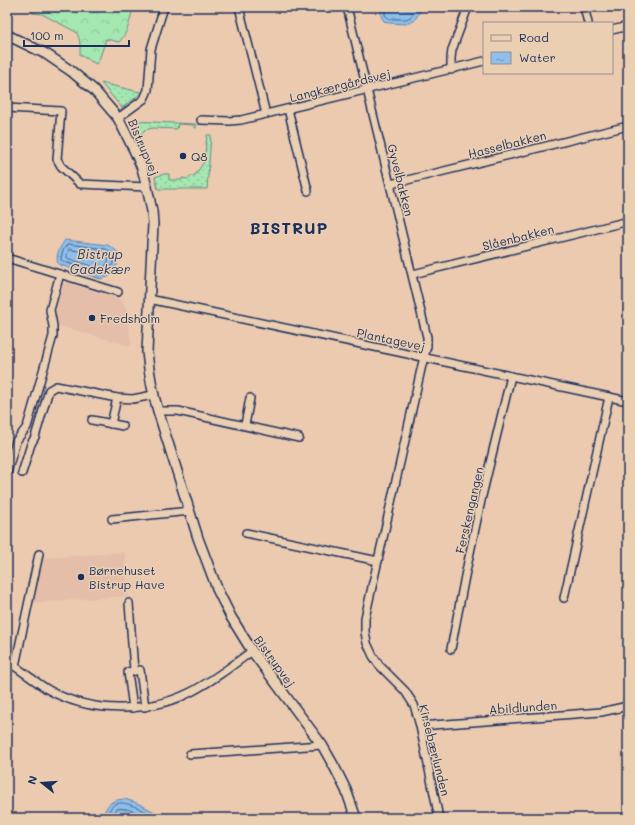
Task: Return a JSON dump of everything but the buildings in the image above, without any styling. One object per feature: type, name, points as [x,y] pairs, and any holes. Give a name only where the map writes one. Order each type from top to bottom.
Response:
[{"type":"main road","name":"Bistrupvej","points":[[7,34],[46,54],[71,71],[94,90],[118,118],[135,152],[148,187],[153,224],[147,352],[149,370],[153,395],[190,511],[218,591],[231,617],[252,651],[322,745],[346,790],[356,818]]},
{"type":"street","points":[[118,118],[144,99],[148,90],[151,49],[164,7]]},
{"type":"street","points":[[240,7],[266,114]]},
{"type":"street","name":"Gyvelbakken","points":[[348,7],[427,337],[427,346],[424,358]]},
{"type":"street","points":[[451,70],[452,50],[468,7]]},
{"type":"street","points":[[584,7],[588,22]]},
{"type":"street","points":[[613,30],[628,26]]},
{"type":"street","name":"Langkærgårdsvej","points":[[200,120],[241,120],[483,61]]},
{"type":"street","points":[[7,108],[61,111],[57,159],[61,166],[80,184],[148,187]]},
{"type":"street","points":[[288,109],[308,191]]},
{"type":"street","name":"Hasselbakken","points":[[390,184],[628,126]]},
{"type":"street","name":"Slåenbakken","points":[[413,274],[628,222]]},
{"type":"street","points":[[7,258],[118,292]]},
{"type":"street","points":[[7,473],[16,441],[27,427],[53,336],[50,310],[60,274]]},
{"type":"street","name":"Plantagevej","points":[[150,299],[628,401]]},
{"type":"street","name":"Kirsebærlunden","points":[[424,358],[365,618],[365,632],[367,643],[379,665],[405,691],[414,705],[440,818]]},
{"type":"street","name":"Ferskengangen","points":[[451,649],[482,496],[511,376]]},
{"type":"street","points":[[22,473],[31,444],[35,437],[49,390],[56,386],[117,398],[133,399],[153,395]]},
{"type":"street","points":[[564,598],[609,397]]},
{"type":"street","points":[[111,424],[117,398]]},
{"type":"street","points":[[245,426],[250,398]]},
{"type":"street","points":[[158,411],[178,411],[299,438]]},
{"type":"street","points":[[92,420],[123,426]]},
{"type":"street","points":[[112,520],[190,511]]},
{"type":"street","points":[[246,533],[378,561]]},
{"type":"street","points":[[15,666],[38,554]]},
{"type":"street","points":[[129,603],[134,671]]},
{"type":"street","points":[[7,661],[48,689],[72,700],[111,708],[133,708],[145,707],[169,701],[188,694],[211,680],[252,651]]},
{"type":"street","points":[[133,708],[128,672],[140,670],[145,707]]},
{"type":"street","name":"Abildlunden","points":[[420,726],[601,712],[628,706]]},
{"type":"street","points":[[190,754],[322,745]]},
{"type":"shaded area","name":"Fredsholm","points":[[67,282],[120,299],[127,309],[131,346],[59,326],[55,312],[62,284]]},
{"type":"shaded area","name":"Børnehuset Bistrup Have","points":[[125,552],[128,596],[31,603],[40,558]]},
{"type":"green space","points":[[33,7],[133,7],[125,35],[119,42],[106,39],[99,60],[96,64],[80,55],[79,40],[76,32],[42,14],[32,13]]},
{"type":"green space","points":[[101,83],[140,92],[140,94],[122,108]]},
{"type":"green space","points":[[131,121],[196,124],[196,128],[194,128],[194,125],[178,124],[177,129],[153,128],[144,130],[143,133],[139,134]]},
{"type":"green space","points":[[207,135],[211,135],[207,189],[158,189],[155,177],[169,174],[169,180],[182,180],[182,178],[189,179],[190,176],[195,175],[204,162]]},
{"type":"water","points":[[381,7],[423,7],[414,21],[406,24],[389,23],[384,21],[381,16]]},
{"type":"water","name":"Bistrup Gadekær","points":[[65,240],[108,245],[118,252],[117,265],[108,277],[100,279],[58,264],[58,254]]},
{"type":"water","points":[[124,799],[130,800],[169,818],[102,818],[109,804]]},
{"type":"place","name":"Q8","points":[[183,156]]},
{"type":"place","name":"Fredsholm","points":[[92,318]]},
{"type":"place","name":"Børnehuset Bistrup Have","points":[[81,577]]},
{"type":"district","name":"BISTRUP","points":[[289,227]]}]
